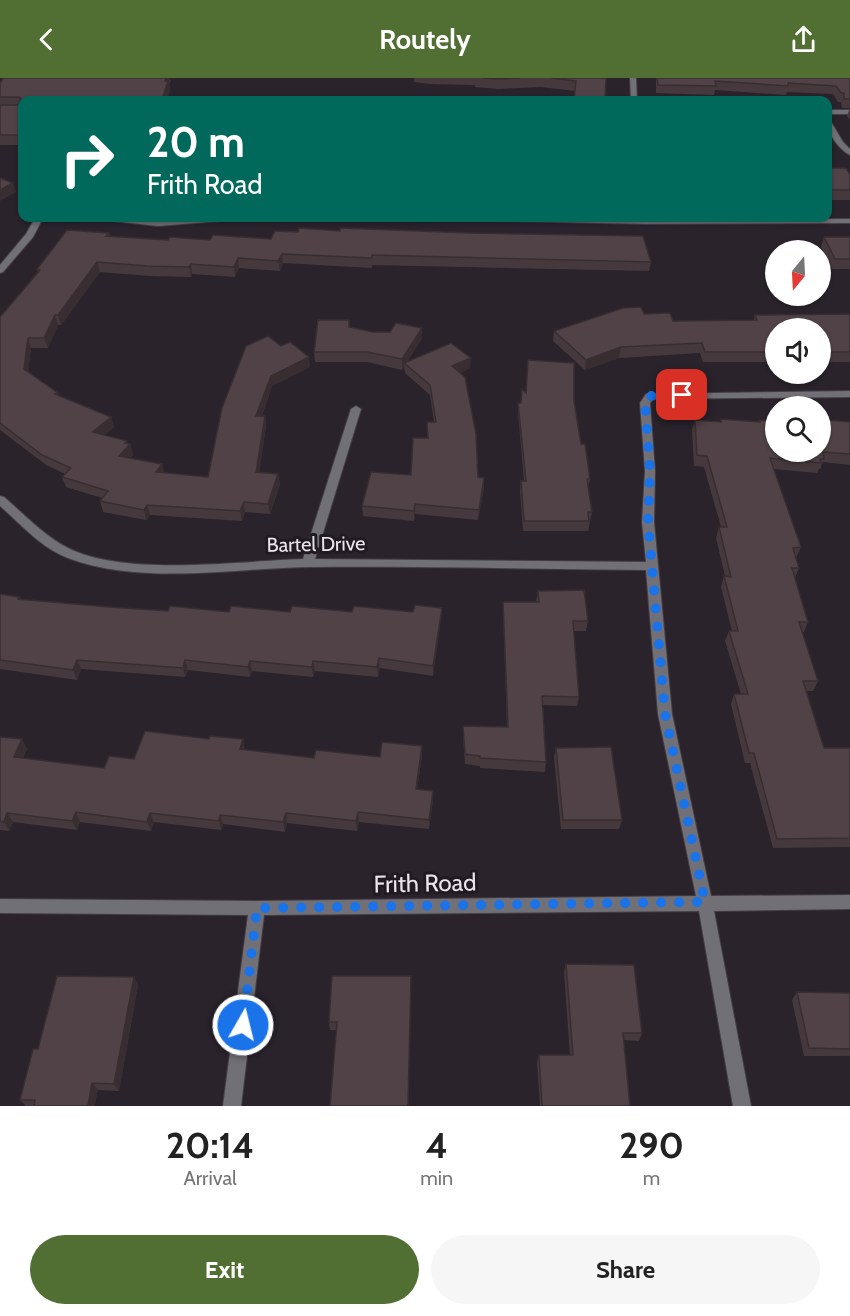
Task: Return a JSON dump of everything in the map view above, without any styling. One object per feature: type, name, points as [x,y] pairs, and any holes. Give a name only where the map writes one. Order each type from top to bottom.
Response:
[{"type":"street","points":[[633,78],[634,96]]},
{"type":"street","points":[[832,112],[850,112]]},
{"type":"street","points":[[832,130],[850,153]]},
{"type":"street","points":[[832,221],[850,221]]},
{"type":"street","points":[[0,270],[30,235],[37,222]]},
{"type":"street","points":[[140,222],[158,224],[183,222]]},
{"type":"street","points":[[742,1106],[705,902],[665,714],[648,522],[650,471],[645,403],[650,396],[850,394]]},
{"type":"street","points":[[308,562],[356,409]]},
{"type":"street","name":"Bartel Drive","points":[[0,500],[58,548],[72,555],[98,562],[145,568],[308,562],[653,566]]},
{"type":"street","name":"Frith Road","points":[[0,906],[257,908],[850,902]]},
{"type":"street","points":[[232,1106],[257,908]]},
{"type":"building","points":[[3,78],[166,78],[165,81],[168,81],[163,96],[0,97],[0,83]]},
{"type":"building","points":[[551,78],[606,78],[605,96],[574,96],[576,81]]},
{"type":"building","points":[[657,78],[850,78],[850,99],[844,99],[844,93],[841,93],[836,86],[788,83],[788,86],[715,81],[716,86],[658,85]]},
{"type":"building","points":[[0,105],[18,105],[18,135],[0,135]]},
{"type":"building","points":[[832,168],[846,168],[850,175],[850,190],[832,190]]},
{"type":"building","points":[[0,178],[13,183],[0,190]]},
{"type":"building","points":[[299,228],[340,231],[340,228],[643,236],[651,262],[372,255],[372,258],[282,254],[278,261],[238,258],[234,267],[191,264],[189,267],[147,266],[97,262],[58,315],[55,315],[44,338],[28,338],[24,369],[58,393],[55,394],[111,417],[93,432],[127,441],[125,443],[130,444],[119,456],[162,464],[156,472],[208,477],[222,408],[246,346],[268,336],[281,346],[290,342],[309,357],[271,376],[256,416],[265,416],[256,472],[278,474],[268,504],[244,502],[240,511],[147,505],[144,510],[100,501],[108,491],[62,477],[71,468],[42,455],[0,423],[0,317],[40,270],[37,269],[67,230],[109,233],[106,236],[210,240],[213,235],[271,239],[275,231],[298,232]]},
{"type":"building","points":[[824,237],[850,237],[850,259],[835,259],[831,251],[831,240],[826,240]]},
{"type":"building","points":[[641,307],[644,314],[670,313],[673,321],[757,320],[755,315],[850,314],[850,352],[831,352],[831,318],[765,318],[765,352],[705,352],[702,343],[621,347],[586,360],[554,331],[623,308]]},
{"type":"building","points":[[318,320],[349,320],[349,327],[373,332],[390,332],[396,323],[422,328],[402,359],[367,352],[314,352]]},
{"type":"building","points":[[451,343],[471,358],[452,366],[465,377],[476,434],[478,477],[484,478],[479,510],[415,504],[414,511],[362,506],[371,472],[411,475],[413,438],[428,438],[427,422],[436,422],[430,385],[404,363]]},
{"type":"building","points":[[528,360],[574,363],[574,401],[581,444],[585,444],[590,479],[587,479],[592,512],[588,512],[589,521],[524,521],[521,481],[526,481],[518,403],[521,403],[522,389],[526,393]]},
{"type":"building","points":[[721,419],[760,422],[760,420],[765,420],[765,462],[771,462],[801,547],[793,548],[799,568],[792,568],[808,622],[799,622],[818,681],[803,681],[824,748],[850,748],[850,838],[777,839],[754,753],[749,753],[734,694],[748,694],[729,631],[738,631],[724,576],[731,577],[719,527],[727,527],[707,456],[697,455],[695,420],[721,422]]},
{"type":"building","points":[[831,420],[850,422],[850,454],[831,453]]},
{"type":"building","points":[[584,590],[588,621],[573,621],[579,697],[542,696],[546,762],[480,758],[480,756],[465,754],[463,726],[508,727],[503,602],[539,602],[538,591]]},
{"type":"building","points":[[0,594],[19,597],[18,599],[168,611],[170,606],[229,612],[231,606],[290,612],[292,606],[352,612],[354,606],[413,612],[415,605],[442,608],[433,666],[379,658],[377,667],[313,661],[312,667],[250,661],[248,667],[185,660],[183,668],[77,660],[73,670],[0,660]]},
{"type":"building","points":[[145,731],[209,739],[210,736],[243,739],[240,749],[314,758],[316,750],[380,757],[382,742],[422,746],[416,789],[433,791],[429,820],[358,812],[356,821],[286,813],[283,822],[220,815],[219,821],[150,813],[147,822],[76,812],[72,821],[7,813],[4,822],[0,821],[0,737],[22,739],[14,757],[104,768],[109,756],[134,759]]},
{"type":"building","points":[[611,747],[622,820],[563,820],[556,748]]},
{"type":"building","points":[[566,964],[634,965],[642,1033],[623,1033],[630,1106],[542,1106],[539,1055],[573,1055]]},
{"type":"building","points":[[57,976],[134,977],[114,1084],[92,1083],[88,1106],[34,1106],[35,1100],[20,1100],[33,1049],[38,1049]]},
{"type":"building","points":[[332,976],[411,976],[408,1106],[330,1106],[337,1022],[329,1022]]},
{"type":"building","points":[[797,992],[850,993],[850,1049],[809,1048]]},
{"type":"route","points":[[243,1025],[257,908],[705,902],[665,714],[648,522],[650,471],[645,403],[650,396],[682,395]]}]
